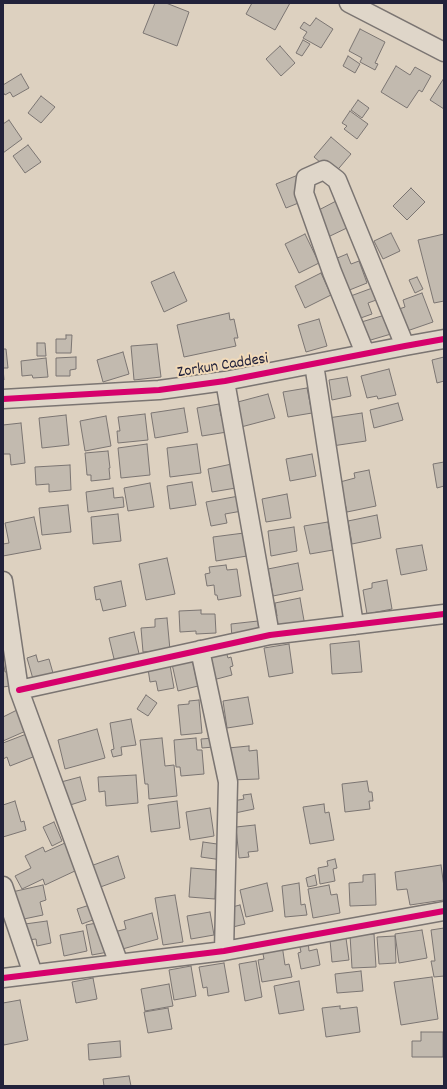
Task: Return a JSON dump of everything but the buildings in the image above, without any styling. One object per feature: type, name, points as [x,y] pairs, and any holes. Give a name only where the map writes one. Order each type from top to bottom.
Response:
[{"type":"street","points":[[349,3],[444,52]]},
{"type":"street","points":[[365,353],[332,272],[304,193],[306,178],[324,170],[336,180],[405,346]]},
{"type":"street","name":"Zorkun Caddesi","points":[[3,399],[159,390],[225,381],[365,353],[444,340]]},
{"type":"street","points":[[314,364],[354,625]]},
{"type":"street","points":[[225,381],[270,635]]},
{"type":"street","points":[[3,581],[19,690],[119,964]]},
{"type":"street","points":[[19,690],[270,635],[444,614]]},
{"type":"street","points":[[200,650],[228,782],[224,951]]},
{"type":"street","points":[[3,886],[33,974]]},
{"type":"street","points":[[3,978],[224,951],[444,911]]},
{"type":"cycle path","points":[[3,399],[159,390],[225,381],[444,339]]},
{"type":"cycle path","points":[[19,690],[270,635],[444,614]]},
{"type":"cycle path","points":[[3,978],[224,951],[444,911]]}]
